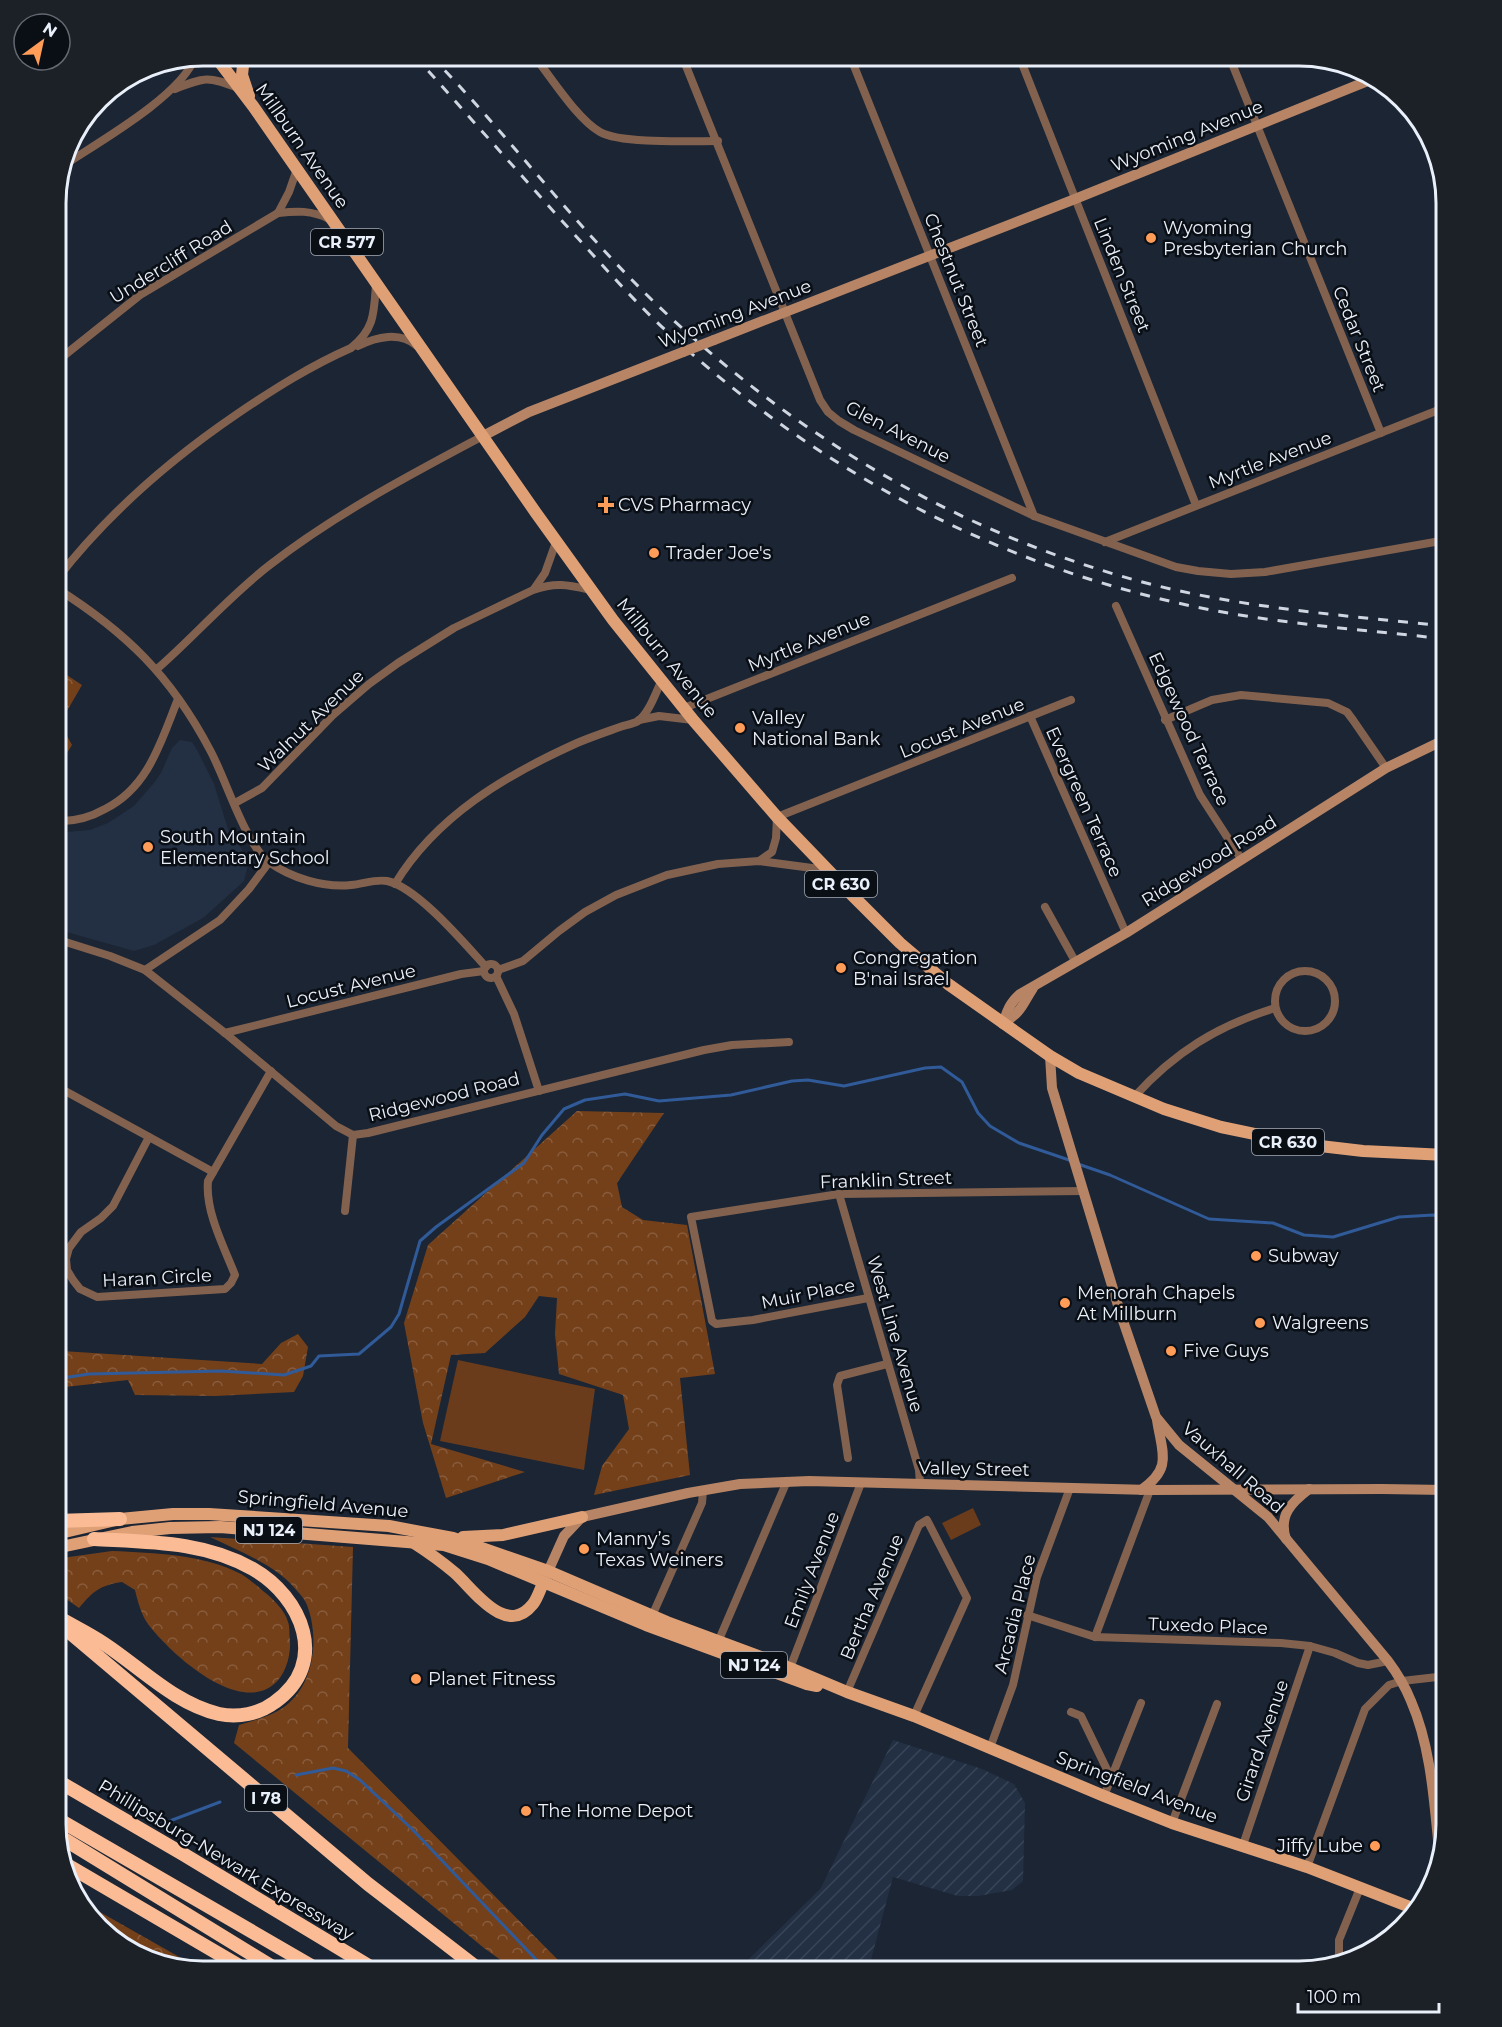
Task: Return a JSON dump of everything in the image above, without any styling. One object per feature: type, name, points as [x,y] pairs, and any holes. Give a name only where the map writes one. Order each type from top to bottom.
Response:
[{"type":"highway","points":[[66,1521],[120,1519]]},
{"type":"highway","points":[[66,1623],[102,1642],[181,1698],[211,1712],[239,1715],[264,1709],[286,1693],[296,1680],[302,1665],[305,1648],[301,1623],[286,1596],[262,1574],[224,1556],[194,1547],[94,1539]]},
{"type":"highway","name":"I 78","points":[[66,1627],[368,1884],[468,1961]]},
{"type":"highway","name":"Phillipsburg-Newark Expressway","points":[[66,1786],[360,1961]]},
{"type":"highway","points":[[66,1824],[303,1961]]},
{"type":"highway","points":[[67,1841],[263,1961]]},
{"type":"highway","points":[[73,1869],[231,1961]]},
{"type":"main road","name":"Millburn Avenue","points":[[222,66],[253,106],[556,542],[661,682],[777,817],[900,943],[948,984],[1050,1056],[1078,1074],[1134,1097],[1192,1119],[1278,1140],[1332,1148],[1436,1154]]},
{"type":"main road","name":"CR 577","points":[[243,66],[242,75],[253,106]]},
{"type":"main road","name":"Wyoming Avenue","points":[[483,436],[529,412],[1365,82]]},
{"type":"main road","name":"Ridgewood Road","points":[[1003,1024],[1021,1009],[1034,986],[1126,933],[1386,768],[1436,744]]},
{"type":"main road","name":"Vauxhall Road","points":[[1050,1056],[1052,1088],[1120,1312],[1156,1417],[1179,1445],[1268,1517],[1388,1661],[1402,1681],[1411,1700],[1420,1725],[1436,1794]]},
{"type":"main road","points":[[1145,1490],[1163,1465],[1164,1458],[1156,1417]]},
{"type":"main road","name":"Valley Street","points":[[582,1517],[740,1484],[787,1481],[1145,1490],[1436,1490]]},
{"type":"main road","points":[[1287,1539],[1284,1527],[1286,1513],[1293,1502],[1310,1489]]},
{"type":"main road","name":"Springfield Avenue","points":[[66,1532],[120,1519],[173,1514],[227,1515],[389,1526],[453,1538],[545,1577],[646,1624],[807,1684],[847,1692]]},
{"type":"main road","points":[[453,1538],[503,1535],[582,1517]]},
{"type":"main road","points":[[412,1542],[455,1573],[496,1612],[513,1616],[524,1613],[534,1603],[564,1536],[582,1517]]},
{"type":"main road","name":"Springfield Avenue","points":[[66,1546],[149,1530],[220,1527],[444,1545],[545,1577],[652,1616],[914,1716],[1172,1823],[1307,1867],[1408,1906]]},
{"type":"street","points":[[542,66],[581,115],[598,131],[607,135],[624,139],[718,141]]},
{"type":"street","name":"Glen Avenue","points":[[686,66],[820,400],[828,412],[839,421],[1034,516],[1176,567],[1231,574],[1265,572],[1436,542]]},
{"type":"street","name":"Chestnut Street","points":[[854,66],[1034,516]]},
{"type":"street","name":"Linden Street","points":[[1022,66],[1196,505]]},
{"type":"street","name":"Cedar Street","points":[[1233,66],[1381,433]]},
{"type":"street","points":[[73,159],[171,90],[186,75],[190,67]]},
{"type":"street","points":[[171,90],[204,79],[223,81],[239,89]]},
{"type":"street","points":[[278,213],[297,169]]},
{"type":"street","name":"Undercliff Road","points":[[66,354],[140,295],[278,213],[312,212],[332,220]]},
{"type":"street","points":[[351,348],[365,335],[371,325],[375,309],[376,282]]},
{"type":"street","points":[[66,567],[115,511],[184,451],[284,382],[351,348],[382,336],[413,343],[424,352]]},
{"type":"street","name":"Myrtle Avenue","points":[[1105,542],[1436,411]]},
{"type":"street","name":"Wyoming Avenue","points":[[157,669],[185,645],[223,605],[272,563],[371,496],[483,436]]},
{"type":"street","points":[[533,590],[545,573],[556,542]]},
{"type":"street","name":"Myrtle Avenue","points":[[684,708],[1012,578]]},
{"type":"street","name":"Walnut Avenue","points":[[235,803],[262,788],[333,716],[369,684],[454,628],[546,586],[562,584],[591,590]]},
{"type":"street","points":[[66,595],[116,629],[157,669],[211,751],[250,838],[260,854],[269,862],[301,878],[323,884],[349,886],[379,881],[395,884],[426,905],[485,969],[494,965],[514,1014],[539,1091]]},
{"type":"street","name":"Edgewood Terrace","points":[[1116,606],[1200,795],[1242,860]]},
{"type":"street","points":[[638,721],[647,710],[661,682]]},
{"type":"street","points":[[1165,720],[1212,700],[1241,694],[1328,703],[1347,712],[1386,768]]},
{"type":"street","points":[[66,821],[78,820],[98,813],[117,804],[133,790],[152,763],[178,699]]},
{"type":"street","name":"Locust Avenue","points":[[777,817],[1071,700]]},
{"type":"street","points":[[395,884],[423,844],[472,802],[503,780],[579,742],[638,721],[659,716],[694,721]]},
{"type":"street","name":"Evergreen Terrace","points":[[1030,716],[1126,933]]},
{"type":"street","points":[[759,861],[772,852],[776,838],[777,817]]},
{"type":"street","points":[[497,973],[523,961],[585,912],[616,895],[683,870],[718,864],[759,861],[828,871]]},
{"type":"street","points":[[145,970],[220,920],[249,889],[269,862]]},
{"type":"street","points":[[1045,907],[1075,961]]},
{"type":"street","name":"Ridgewood Road","points":[[66,942],[145,970],[225,1033],[336,1126],[353,1135],[723,1047],[789,1042]]},
{"type":"street","name":"Locust Avenue","points":[[225,1033],[485,969]]},
{"type":"street","points":[[1300,971],[1318,974],[1328,982],[1333,993],[1334,1006],[1330,1017],[1321,1026],[1309,1030],[1297,1030],[1286,1024],[1275,1008],[1275,996],[1280,984],[1288,976],[1300,971]]},
{"type":"street","points":[[1134,1097],[1165,1065],[1198,1041],[1229,1024],[1275,1008]]},
{"type":"street","points":[[66,1091],[213,1172],[271,1071]]},
{"type":"street","points":[[345,1211],[353,1135]]},
{"type":"street","name":"Haran Circle","points":[[150,1137],[113,1206],[81,1232],[69,1248],[66,1259],[67,1270],[80,1290],[97,1297],[225,1288],[231,1283],[235,1275],[207,1194],[208,1181],[213,1172]]},
{"type":"street","name":"Franklin Street","points":[[691,1217],[839,1194],[1083,1191]]},
{"type":"street","name":"West Line Avenue","points":[[839,1194],[919,1470],[920,1484]]},
{"type":"street","name":"Muir Place","points":[[691,1217],[712,1321],[716,1324],[753,1320],[868,1298]]},
{"type":"street","points":[[848,1458],[837,1385],[840,1376],[887,1364]]},
{"type":"street","points":[[718,1642],[787,1481]]},
{"type":"street","name":"Emily Avenue","points":[[790,1668],[861,1483]]},
{"type":"street","name":"Arcadia Place","points":[[990,1748],[1013,1685],[1036,1578],[1070,1488]]},
{"type":"street","points":[[1095,1637],[1145,1490]]},
{"type":"street","points":[[652,1616],[702,1503],[703,1491]]},
{"type":"street","name":"Bertha Avenue","points":[[847,1692],[919,1525],[924,1521],[929,1521],[967,1598],[914,1716]]},
{"type":"street","name":"Tuxedo Place","points":[[1027,1615],[1095,1637],[1281,1643],[1310,1646],[1358,1663],[1375,1664],[1388,1661]]},
{"type":"street","name":"Girard Avenue","points":[[1243,1845],[1310,1646]]},
{"type":"street","points":[[1307,1867],[1365,1709],[1389,1685],[1436,1677]]},
{"type":"street","points":[[1104,1796],[1141,1703]]},
{"type":"street","points":[[1172,1823],[1217,1704]]},
{"type":"street","points":[[1071,1712],[1081,1716],[1111,1778]]},
{"type":"street","points":[[1339,1955],[1339,1940],[1360,1888]]},
{"type":"shaded area","name":"South Mountain Elementary School","points":[[180,740],[192,742],[197,750],[214,784],[228,829],[247,857],[248,864],[244,881],[203,918],[154,945],[134,951],[66,932],[66,832],[90,830],[108,823],[134,806],[161,773],[172,748]]},
{"type":"shaded area","points":[[458,1360],[595,1389],[584,1470],[440,1441]]},
{"type":"shaded area","points":[[973,1508],[981,1525],[951,1540],[942,1523]]},
{"type":"shaded area","points":[[893,1740],[982,1769],[1014,1784],[1025,1803],[1023,1881],[1012,1890],[978,1896],[958,1896],[893,1877],[871,1961],[747,1961],[821,1888]]},
{"type":"green space","points":[[66,675],[82,685],[66,713]]},
{"type":"green space","points":[[66,734],[72,745],[66,755]]},
{"type":"green space","points":[[577,1111],[664,1113],[617,1183],[622,1207],[643,1220],[687,1225],[715,1374],[680,1378],[690,1475],[594,1495],[602,1466],[629,1429],[623,1395],[559,1374],[555,1334],[557,1298],[539,1296],[525,1317],[485,1353],[451,1355],[431,1444],[525,1472],[446,1498],[423,1423],[404,1323],[428,1245]]},
{"type":"green space","points":[[298,1334],[308,1347],[303,1376],[294,1392],[215,1396],[135,1395],[128,1380],[66,1387],[66,1351],[262,1364],[281,1343]]},
{"type":"green space","points":[[210,1537],[353,1547],[348,1748],[559,1961],[502,1961],[234,1743],[239,1725],[278,1711],[298,1693],[309,1670],[313,1644],[311,1617],[302,1596],[281,1576]]},
{"type":"green space","points":[[112,1551],[161,1554],[210,1562],[241,1574],[274,1601],[289,1624],[290,1652],[281,1676],[273,1685],[258,1692],[241,1692],[204,1676],[158,1636],[143,1616],[135,1590],[122,1582],[98,1590],[79,1608],[66,1599],[66,1558]]},
{"type":"green space","points":[[97,1910],[183,1959],[159,1954],[142,1947],[113,1927]]},
{"type":"waterway","points":[[66,1377],[89,1374],[221,1371],[284,1375],[311,1366],[319,1356],[359,1354],[391,1327],[399,1314],[420,1241],[524,1163],[542,1135],[564,1109],[585,1100],[625,1094],[659,1101],[731,1095],[792,1081],[808,1080],[844,1086],[925,1068],[941,1067],[962,1082],[978,1113],[990,1126],[1019,1143],[1072,1161]]},
{"type":"waterway","points":[[1078,1164],[1110,1175],[1209,1219],[1273,1223],[1304,1235],[1333,1237],[1399,1217],[1436,1215]]},
{"type":"waterway","points":[[296,1775],[333,1768],[346,1771],[360,1780],[412,1829],[537,1961]]},
{"type":"waterway","points":[[167,1822],[220,1802]]},
{"type":"railway","points":[[424,66],[603,266],[674,338],[782,425],[838,463],[897,497],[958,528],[1021,555],[1086,578],[1153,597],[1226,613],[1436,638]]},
{"type":"railway","points":[[440,66],[594,240],[651,299],[706,349],[763,395],[823,438],[886,476],[950,510],[1017,540],[1087,566],[1158,586],[1230,601],[1436,625]]},
{"type":"place","name":"Wyoming Presbyterian Church","points":[[1151,238]]},
{"type":"place","name":"CVS Pharmacy","points":[[606,505]]},
{"type":"place","name":"Trader Joe's","points":[[654,553]]},
{"type":"place","name":"Valley National Bank","points":[[740,728]]},
{"type":"place","name":"South Mountain Elementary School","points":[[148,847]]},
{"type":"place","name":"Congregation B'nai Israel","points":[[841,968]]},
{"type":"place","name":"Subway","points":[[1256,1256]]},
{"type":"place","name":"Menorah Chapels At Millburn","points":[[1065,1303]]},
{"type":"place","name":"Walgreens","points":[[1260,1323]]},
{"type":"place","name":"Five Guys","points":[[1171,1351]]},
{"type":"place","name":"Manny’s Texas Weiners","points":[[584,1549]]},
{"type":"place","name":"Planet Fitness","points":[[416,1679]]},
{"type":"place","name":"The Home Depot","points":[[526,1811]]},
{"type":"place","name":"Jiffy Lube","points":[[1375,1846]]}]
